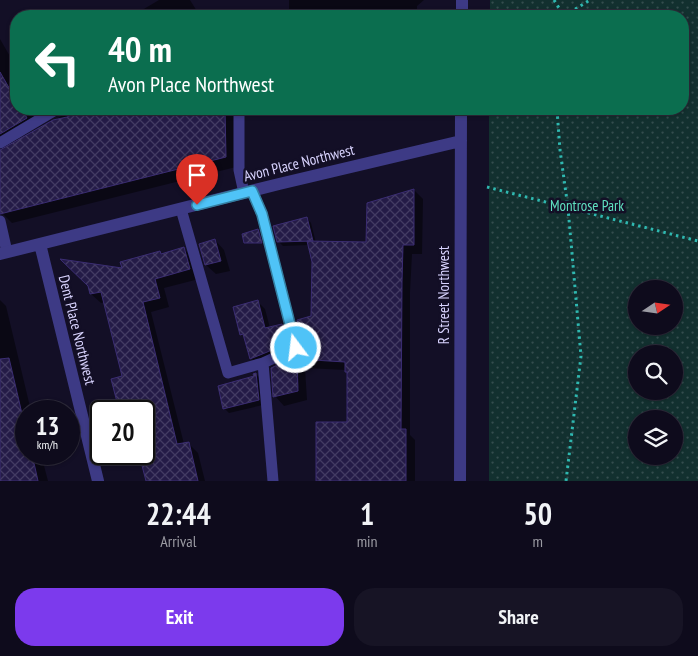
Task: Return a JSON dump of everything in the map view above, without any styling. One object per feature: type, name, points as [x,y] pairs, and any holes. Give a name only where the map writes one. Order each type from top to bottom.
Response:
[{"type":"street","name":"R Street Northwest","points":[[460,481],[461,115]]},
{"type":"street","name":"Avon Place Northwest","points":[[4,253],[461,141]]},
{"type":"street","name":"Dent Place Northwest","points":[[40,244],[98,481]]},
{"type":"lane","points":[[0,143],[47,115]]},
{"type":"lane","points":[[182,209],[228,373],[262,363],[296,348],[262,214],[248,192],[239,170],[239,115]]},
{"type":"lane","points":[[0,221],[4,253]]},
{"type":"lane","points":[[262,363],[272,481]]},
{"type":"path","points":[[574,10],[590,0]]},
{"type":"path","points":[[558,115],[560,150],[568,208],[581,356],[566,481]]},
{"type":"path","points":[[487,187],[698,241]]},
{"type":"green space","name":"Montrose Park","points":[[490,0],[698,0],[698,481],[489,481],[489,115],[689,115],[689,10],[490,10]]},
{"type":"building","points":[[0,72],[10,90],[10,115],[25,115],[27,118],[0,134]]},
{"type":"building","points":[[71,115],[225,115],[226,157],[0,214],[0,150],[53,120]]},
{"type":"building","points":[[414,189],[414,245],[403,245],[401,429],[406,429],[406,481],[316,481],[316,422],[347,422],[347,372],[345,372],[345,362],[297,359],[298,391],[273,397],[271,368],[299,355],[303,350],[297,320],[311,316],[312,262],[307,241],[366,242],[367,203]]},
{"type":"building","points":[[307,217],[313,241],[277,242],[273,226]]},
{"type":"building","points":[[258,229],[262,243],[244,243],[242,234]]},
{"type":"building","points":[[215,239],[221,261],[205,265],[199,244]]},
{"type":"building","points":[[184,247],[190,269],[155,279],[160,298],[143,302],[177,444],[189,442],[198,481],[146,481],[142,465],[155,465],[155,400],[116,400],[111,379],[122,376],[101,292],[90,294],[88,286],[60,259],[122,268],[120,262],[160,251],[161,254]]},
{"type":"building","points":[[258,300],[265,328],[282,324],[287,344],[250,359],[243,334],[240,335],[233,307]]},
{"type":"building","points":[[9,358],[19,400],[15,400],[15,465],[34,465],[38,481],[0,481],[0,359]]},
{"type":"building","points":[[256,373],[259,400],[223,409],[218,386],[254,376],[253,374]]},
{"type":"route","points":[[197,205],[252,191],[262,214],[296,348]]}]
